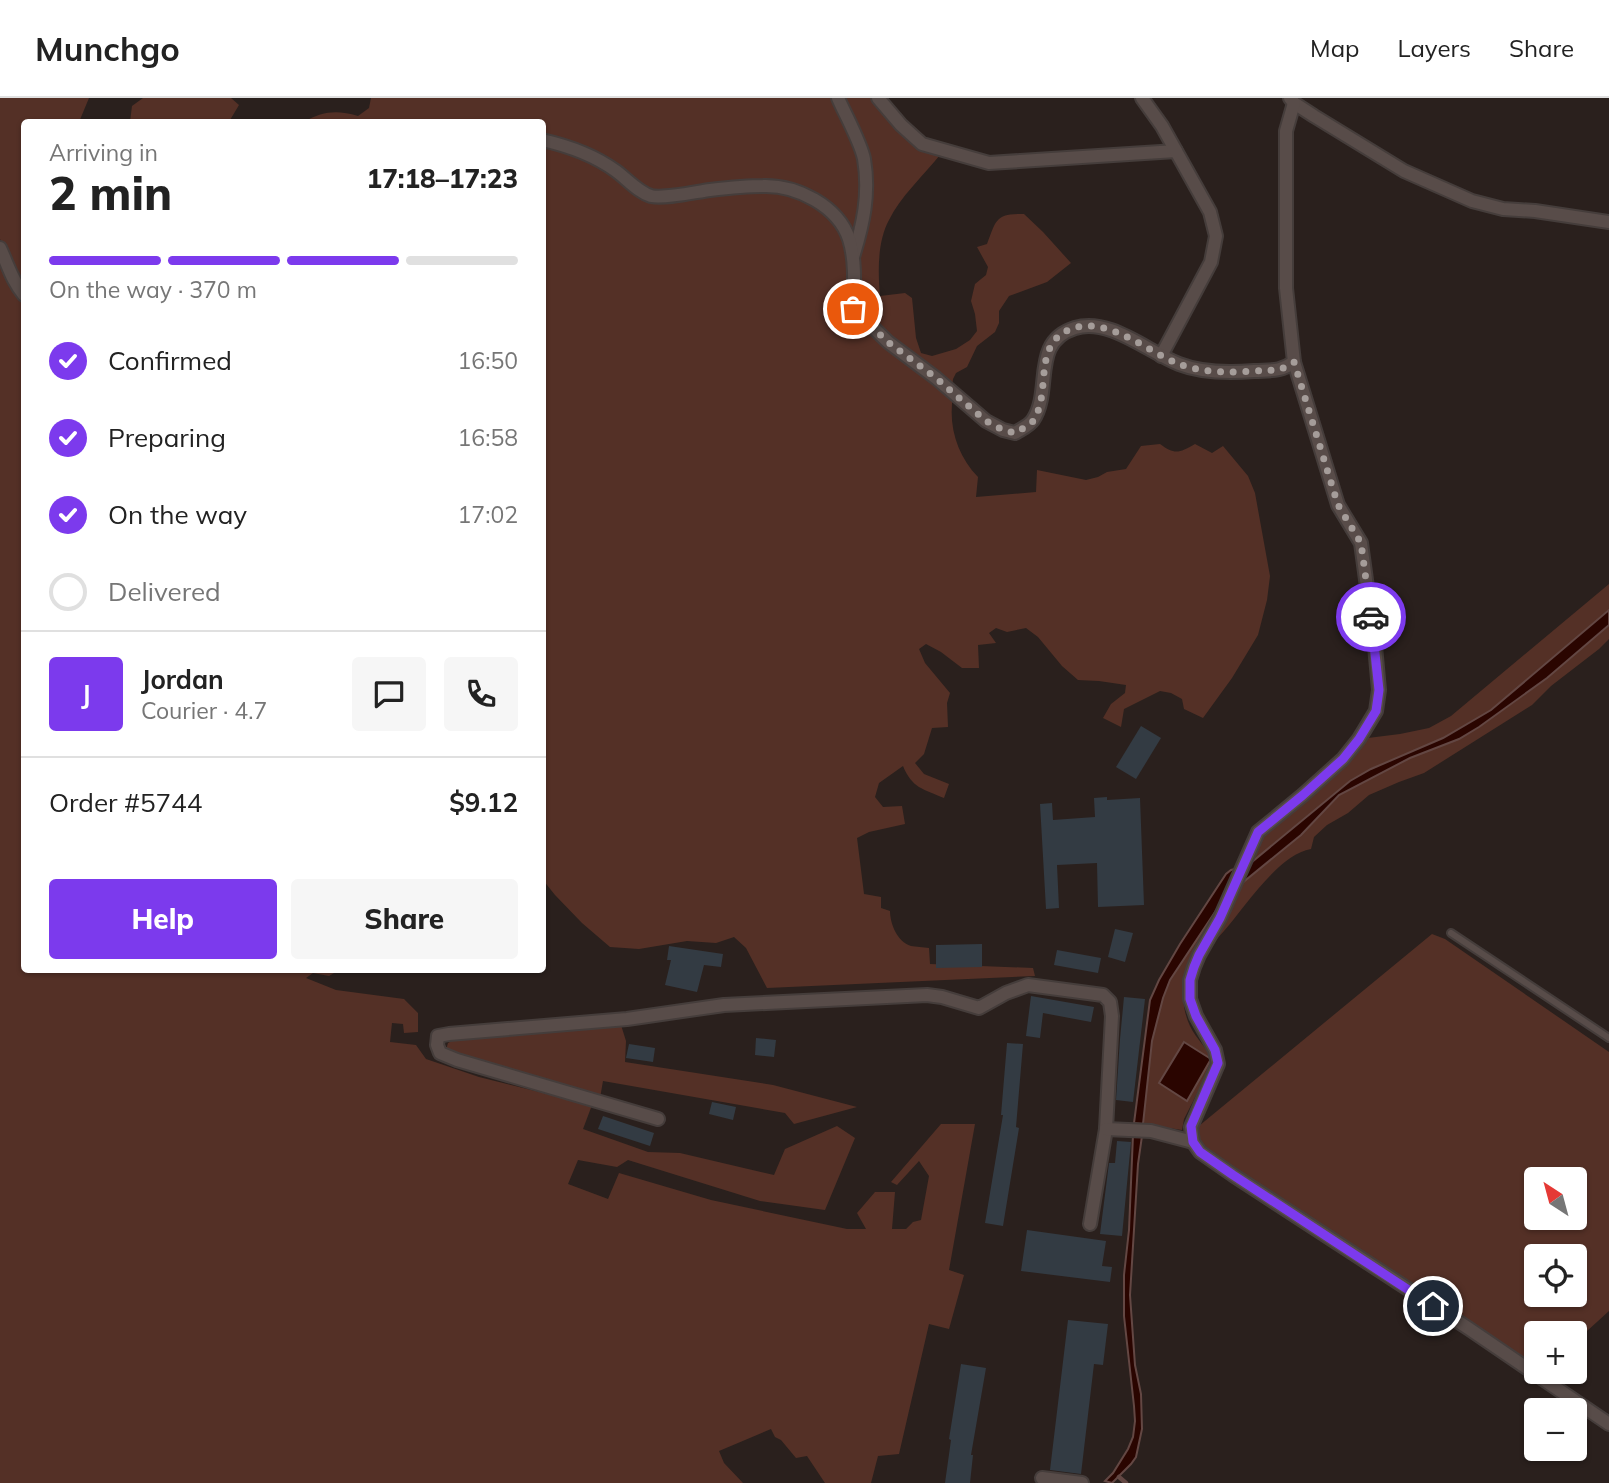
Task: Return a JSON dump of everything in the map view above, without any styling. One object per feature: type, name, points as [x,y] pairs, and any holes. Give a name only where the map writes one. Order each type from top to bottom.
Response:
[{"type":"street","points":[[838,98],[864,158],[866,196],[863,224],[853,258]]},
{"type":"street","points":[[878,98],[922,144],[989,163],[1176,151]]},
{"type":"street","points":[[1142,98],[1162,126],[1210,212],[1216,236],[1211,262],[1161,356]]},
{"type":"street","points":[[1609,222],[1503,209],[1472,201],[1404,171],[1292,100],[1286,131],[1286,288],[1294,362],[1338,505],[1361,543],[1379,690],[1376,711],[1343,759],[1258,832],[1220,918],[1199,955],[1190,980],[1190,999],[1215,1050],[1218,1063],[1191,1126],[1193,1142],[1200,1152],[1609,1424]]},
{"type":"street","points":[[546,141],[568,146],[596,159],[651,196],[765,185],[791,190],[828,209],[842,223],[849,238],[853,258],[853,309],[888,342],[986,421],[1003,430],[1015,433],[1032,422],[1038,409],[1047,355],[1052,342],[1074,328],[1106,328],[1180,365],[1202,370],[1246,372],[1284,369],[1294,362]]},
{"type":"street","points":[[0,247],[9,272],[21,291]]},
{"type":"street","points":[[658,1119],[457,1060],[440,1053],[438,1037],[627,1019],[723,1005],[928,995],[979,1008],[1006,993],[1028,985],[1103,995],[1110,1002],[1112,1016],[1106,1129],[1090,1224]]},
{"type":"street","points":[[1106,1129],[1151,1131],[1193,1142]]},
{"type":"street","points":[[1042,1478],[1082,1483]]},
{"type":"lane","points":[[1451,933],[1609,1038]]},
{"type":"shaded area","points":[[0,98],[89,98],[80,119],[21,119],[21,284],[0,239]]},
{"type":"shaded area","points":[[143,98],[231,98],[239,105],[231,119],[130,119],[132,106]]},
{"type":"shaded area","points":[[371,98],[836,98],[862,158],[864,196],[854,232],[849,231],[792,186],[652,192],[546,139],[546,119],[311,119],[330,113],[358,116],[369,108]]},
{"type":"shaded area","points":[[843,98],[872,98],[940,155],[894,211],[882,238],[879,258],[880,296],[905,293],[912,298],[916,338],[921,353],[932,356],[956,349],[970,340],[977,331],[971,301],[975,284],[986,275],[988,267],[977,247],[987,244],[995,224],[1002,217],[1024,214],[1071,263],[1047,282],[1009,296],[999,311],[999,323],[995,332],[977,346],[967,367],[956,373],[952,387],[890,339],[857,307],[857,257],[868,225],[871,196]]},
{"type":"shaded area","points":[[546,145],[594,161],[651,199],[765,188],[810,201],[839,225],[850,258],[850,310],[953,396],[953,429],[960,450],[978,477],[976,497],[1036,492],[1037,470],[1086,480],[1107,472],[1126,469],[1141,446],[1160,444],[1177,452],[1195,444],[1212,453],[1223,446],[1248,476],[1255,493],[1270,576],[1267,600],[1258,635],[1203,718],[1184,709],[1182,699],[1160,691],[1124,709],[1121,727],[1103,718],[1111,704],[1125,693],[1126,685],[1078,680],[1062,666],[1038,637],[1026,628],[1007,632],[996,628],[989,633],[996,643],[978,645],[979,668],[962,668],[926,644],[919,649],[925,663],[950,693],[947,703],[948,727],[932,728],[924,754],[915,763],[924,774],[949,784],[944,798],[914,783],[903,766],[879,783],[875,797],[883,807],[902,806],[905,824],[869,832],[857,838],[864,894],[881,897],[881,908],[890,911],[898,936],[911,946],[929,948],[930,964],[1033,968],[1035,976],[767,988],[746,948],[734,937],[716,943],[687,941],[639,949],[610,947],[546,884]]},
{"type":"shaded area","points":[[0,255],[21,294],[21,973],[313,973],[306,978],[336,990],[404,999],[418,1013],[418,1032],[404,1033],[403,1024],[392,1023],[390,1042],[416,1045],[426,1059],[479,1077],[592,1105],[583,1129],[648,1152],[680,1153],[774,1175],[785,1149],[837,1126],[855,1138],[825,1210],[760,1201],[628,1160],[617,1167],[578,1160],[568,1184],[608,1199],[619,1173],[711,1200],[847,1229],[866,1229],[857,1213],[875,1192],[895,1192],[892,1229],[906,1229],[913,1222],[921,1220],[929,1176],[919,1161],[897,1185],[891,1182],[941,1124],[975,1124],[949,1270],[964,1275],[949,1329],[929,1324],[899,1454],[878,1456],[871,1483],[825,1483],[807,1456],[796,1458],[781,1440],[775,1437],[771,1429],[719,1451],[724,1463],[743,1483],[0,1483]]},
{"type":"shaded area","points":[[1609,584],[1609,610],[1491,710],[1443,738],[1350,781],[1247,866],[1262,833],[1351,759],[1368,738],[1429,728],[1451,716]]},
{"type":"shaded area","points":[[1609,610],[1609,625],[1547,678],[1459,739],[1410,758],[1339,795],[1301,835],[1225,897],[1170,980],[1152,1041],[1143,1124],[1134,1123],[1150,1000],[1180,944],[1226,874],[1247,866],[1350,781],[1443,738],[1491,710]]},
{"type":"shaded area","points":[[1609,625],[1609,639],[1532,705],[1424,773],[1369,795],[1348,813],[1327,825],[1314,837],[1311,849],[1287,861],[1263,883],[1202,956],[1237,888],[1301,835],[1339,795],[1410,758],[1459,739],[1479,727],[1547,678]]},
{"type":"shaded area","points":[[1214,913],[1193,954],[1184,982],[1183,996],[1190,1026],[1213,1062],[1184,1119],[1182,1130],[1143,1124],[1152,1041],[1163,998],[1170,980]]},
{"type":"shaded area","points":[[1432,934],[1445,939],[1609,1052],[1609,1311],[1587,1331],[1587,1321],[1524,1321],[1524,1362],[1200,1147],[1194,1130]]},
{"type":"shaded area","points":[[313,973],[334,973],[329,976]]},
{"type":"shaded area","points":[[621,1025],[626,1041],[625,1062],[773,1085],[857,1107],[794,1124],[785,1113],[603,1081],[600,1098],[446,1050],[448,1043],[457,1038]]},
{"type":"shaded area","points":[[1184,1042],[1211,1059],[1187,1101],[1159,1083]]},
{"type":"shaded area","points":[[1133,1135],[1142,1136],[1130,1295],[1135,1365],[1141,1394],[1142,1429],[1136,1457],[1112,1483],[1105,1481],[1128,1449],[1135,1421],[1124,1316]]},
{"type":"building","points":[[1141,726],[1161,738],[1136,779],[1116,767]]},
{"type":"building","points":[[1107,797],[1107,800],[1140,798],[1144,905],[1098,907],[1097,863],[1057,865],[1059,908],[1046,909],[1040,804],[1052,803],[1053,820],[1095,817],[1094,798]]},
{"type":"building","points":[[1115,929],[1133,933],[1125,962],[1108,957]]},
{"type":"building","points":[[982,944],[982,967],[936,968],[936,945]]},
{"type":"building","points":[[669,946],[723,954],[721,967],[704,965],[697,992],[665,985],[671,960],[667,960]]},
{"type":"building","points":[[1057,950],[1101,958],[1098,973],[1054,965]]},
{"type":"building","points":[[1031,996],[1094,1007],[1091,1022],[1043,1013],[1040,1038],[1026,1036]]},
{"type":"building","points":[[1124,997],[1145,999],[1133,1102],[1116,1100]]},
{"type":"building","points":[[756,1038],[776,1040],[774,1057],[755,1055]]},
{"type":"building","points":[[1007,1043],[1023,1044],[1016,1127],[1019,1128],[1003,1226],[985,1223],[1003,1115]]},
{"type":"building","points":[[629,1044],[655,1048],[653,1062],[626,1058]]},
{"type":"building","points":[[712,1102],[736,1107],[733,1120],[709,1114]]},
{"type":"building","points":[[603,1116],[654,1133],[650,1146],[598,1129]]},
{"type":"building","points":[[1117,1141],[1131,1142],[1122,1236],[1100,1234],[1109,1163],[1115,1163]]},
{"type":"building","points":[[1027,1230],[1106,1241],[1102,1266],[1112,1267],[1110,1282],[1021,1271]]},
{"type":"building","points":[[1068,1320],[1108,1324],[1103,1365],[1094,1364],[1081,1474],[1050,1470]]},
{"type":"building","points":[[961,1364],[986,1368],[971,1455],[970,1483],[945,1483],[949,1439]]},
{"type":"waterway","points":[[1119,1477],[1126,1483]]},
{"type":"way so far","points":[[853,309],[888,342],[986,421],[1015,433],[1032,422],[1038,409],[1047,355],[1052,342],[1074,328],[1106,328],[1180,365],[1202,370],[1246,372],[1284,369],[1294,362],[1338,505],[1361,543],[1371,617]]},
{"type":"route","points":[[1371,617],[1379,690],[1376,711],[1343,759],[1258,832],[1220,918],[1194,967],[1190,980],[1190,999],[1215,1050],[1218,1063],[1191,1126],[1193,1142],[1200,1152],[1433,1306]]}]
